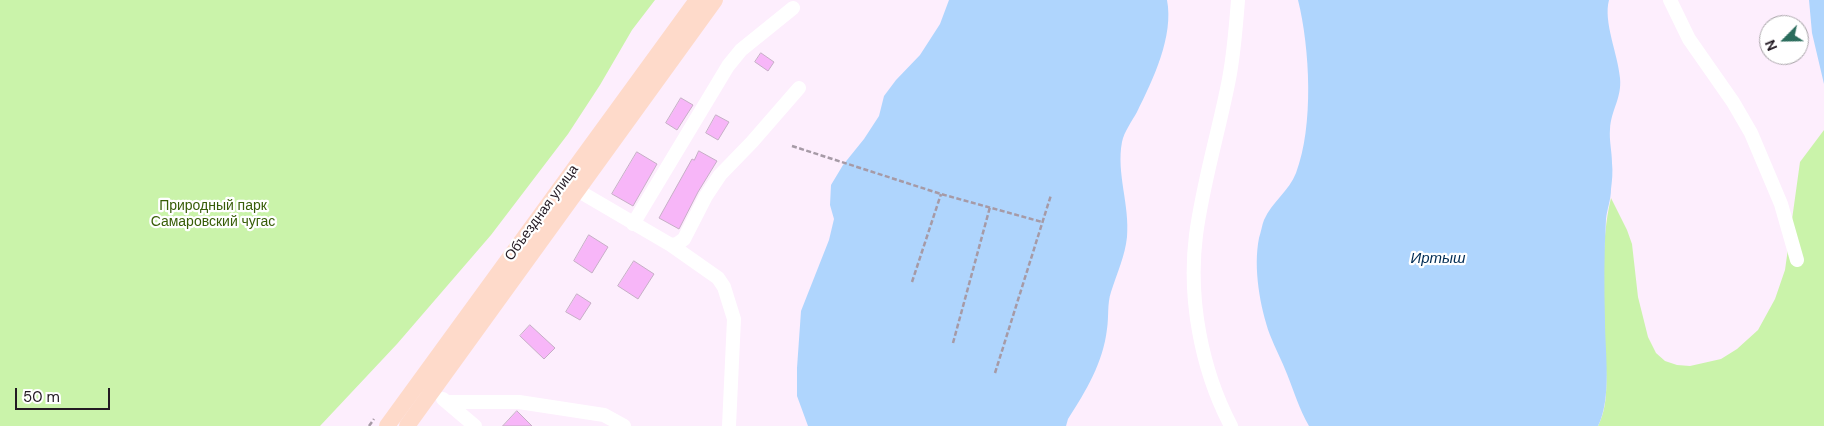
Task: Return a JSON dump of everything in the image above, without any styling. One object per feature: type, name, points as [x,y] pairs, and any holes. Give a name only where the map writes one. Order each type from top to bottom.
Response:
[{"type":"main road","name":"Объездная улица","points":[[387,426],[427,385],[571,186],[697,0]]},
{"type":"main road","name":"Объездная улица","points":[[571,186],[715,0]]},
{"type":"main road","name":"Объездная улица","points":[[407,426],[427,385]]},
{"type":"lane","points":[[1231,426],[1212,381],[1204,351],[1195,298],[1194,270],[1196,236],[1210,156],[1229,80],[1238,0]]},
{"type":"lane","points":[[1670,0],[1689,39],[1733,102],[1751,133],[1781,204],[1797,260]]},
{"type":"lane","points":[[633,224],[728,66],[741,50],[794,8]]},
{"type":"lane","points":[[671,245],[678,244],[684,239],[706,196],[720,175],[752,142],[799,88]]},
{"type":"lane","points":[[571,186],[671,245],[718,278],[730,302],[734,319],[730,426]]},
{"type":"lane","points":[[427,385],[475,426]]},
{"type":"lane","points":[[447,402],[519,402],[604,415],[624,426]]},
{"type":"path","points":[[792,146],[941,194],[990,206],[1042,222]]},
{"type":"path","points":[[912,282],[941,194]]},
{"type":"path","points":[[995,374],[1051,195]]},
{"type":"path","points":[[953,343],[990,206]]},
{"type":"green space","name":"Природный парк Самаровский чугас","points":[[0,0],[655,0],[632,30],[600,85],[568,134],[491,235],[397,344],[320,426],[0,426]]},
{"type":"green space","points":[[1824,130],[1824,426],[1598,426],[1605,406],[1606,396],[1604,252],[1611,198],[1632,244],[1638,297],[1648,337],[1656,353],[1665,361],[1677,365],[1690,366],[1721,359],[1737,349],[1758,330],[1775,299],[1785,270],[1800,162]]},
{"type":"water","points":[[949,0],[1167,0],[1168,28],[1161,58],[1122,142],[1121,165],[1127,213],[1127,237],[1123,258],[1110,297],[1107,329],[1102,353],[1093,376],[1068,419],[1066,426],[808,426],[797,396],[801,311],[829,240],[834,219],[830,205],[831,185],[843,165],[864,139],[879,116],[884,96],[896,80],[920,55],[940,24]]},
{"type":"water","name":"Иртыш","points":[[1298,0],[1609,0],[1608,18],[1619,69],[1620,85],[1610,129],[1612,176],[1606,219],[1604,296],[1606,389],[1605,402],[1598,426],[1309,426],[1299,407],[1266,324],[1257,274],[1257,250],[1264,220],[1296,173],[1306,133],[1308,110],[1307,63]]},
{"type":"water","points":[[1809,0],[1824,0],[1824,84],[1812,33]]},
{"type":"building","points":[[761,53],[774,62],[768,71],[755,62]]},
{"type":"building","points":[[681,98],[693,105],[677,130],[666,123]]},
{"type":"building","points":[[716,115],[729,122],[718,140],[706,133]]},
{"type":"building","points":[[699,151],[717,161],[679,229],[659,218],[692,159],[694,160]]},
{"type":"building","points":[[637,152],[657,164],[633,206],[612,194]]},
{"type":"building","points":[[589,235],[608,247],[592,273],[574,261]]},
{"type":"building","points":[[634,261],[654,274],[638,299],[618,286]]},
{"type":"building","points":[[577,294],[591,303],[580,320],[566,312]]},
{"type":"building","points":[[530,325],[555,348],[544,359],[520,336]]},
{"type":"building","points":[[517,411],[532,426],[503,426]]}]
